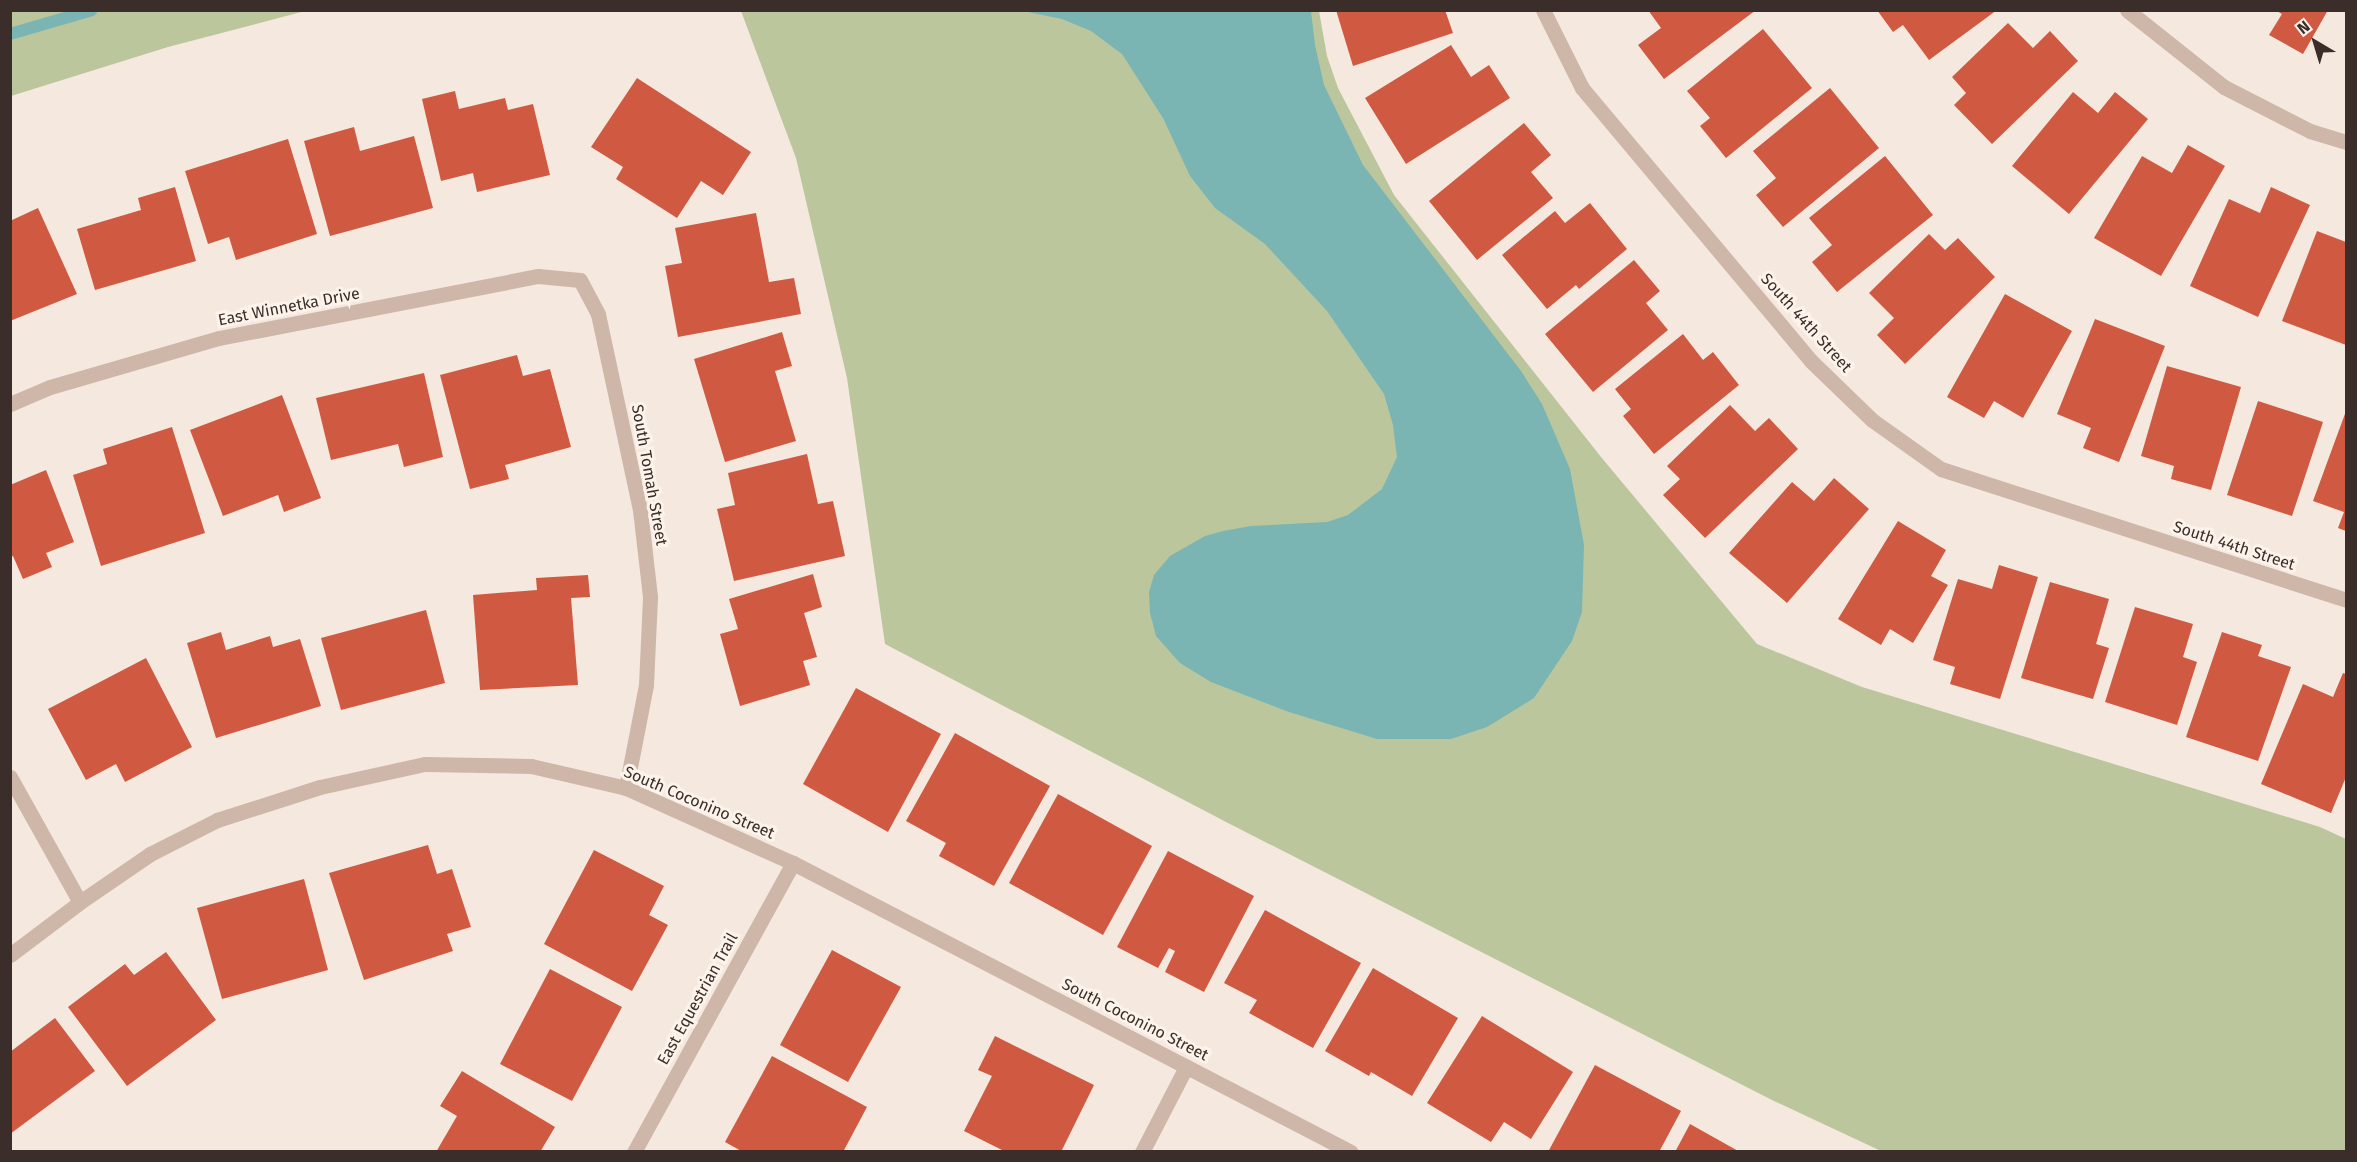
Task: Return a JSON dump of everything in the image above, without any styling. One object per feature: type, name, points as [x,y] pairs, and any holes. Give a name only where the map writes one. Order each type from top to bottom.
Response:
[{"type":"street","name":"South 44th Street","points":[[1543,10],[1582,88],[1811,361],[1872,420],[1941,469],[2346,600]]},
{"type":"street","points":[[2127,10],[2224,87],[2310,131],[2346,142]]},
{"type":"street","name":"East Winnetka Drive","points":[[10,404],[50,387],[219,338],[537,276],[580,280]]},
{"type":"street","name":"South Tomah Street","points":[[580,280],[598,314],[640,510],[650,597],[646,685],[627,788]]},
{"type":"street","name":"South Coconino Street","points":[[10,955],[80,902],[150,855],[217,820],[320,787],[425,764],[531,766],[627,788],[794,863],[1351,1152]]},
{"type":"street","points":[[10,777],[80,902]]},
{"type":"street","name":"East Equestrian Trail","points":[[634,1152],[794,863]]},
{"type":"street","points":[[1142,1152],[1186,1067]]},
{"type":"green space","points":[[10,11],[305,11],[168,47],[11,96]]},
{"type":"green space","points":[[741,11],[1319,11],[1327,56],[1338,88],[1394,195],[1601,457],[1757,644],[1862,687],[2320,827],[2346,839],[2346,1151],[1881,1151],[1772,1100],[1230,824],[885,644],[847,378],[796,158]]},
{"type":"water","points":[[1023,11],[1311,11],[1315,45],[1324,85],[1363,165],[1521,371],[1542,404],[1570,469],[1584,545],[1582,612],[1572,641],[1534,698],[1487,727],[1451,739],[1377,739],[1289,712],[1211,682],[1180,663],[1156,636],[1150,613],[1149,592],[1154,575],[1170,556],[1205,536],[1223,531],[1251,526],[1327,522],[1348,515],[1382,489],[1397,457],[1393,425],[1384,394],[1327,311],[1265,244],[1215,208],[1190,176],[1163,118],[1122,54],[1091,31],[1062,19]]},
{"type":"building","points":[[1336,10],[1445,10],[1453,33],[1353,66]]},
{"type":"building","points":[[1648,10],[1756,10],[1664,79],[1638,45],[1661,28]]},
{"type":"building","points":[[1877,10],[1997,10],[1929,60],[1903,25],[1893,32]]},
{"type":"building","points":[[2275,10],[2328,10],[2303,54],[2269,35],[2282,14]]},
{"type":"building","points":[[2008,23],[2033,48],[2050,31],[2078,61],[1992,144],[1954,105],[1966,93],[1952,77]]},
{"type":"building","points":[[1763,29],[1812,88],[1726,158],[1700,126],[1710,118],[1687,91]]},
{"type":"building","points":[[1451,45],[1471,77],[1489,65],[1510,98],[1406,164],[1365,98]]},
{"type":"building","points":[[637,78],[751,152],[723,195],[701,181],[677,218],[616,179],[623,167],[591,147]]},
{"type":"building","points":[[1830,88],[1879,148],[1783,227],[1756,195],[1776,178],[1753,151]]},
{"type":"building","points":[[455,91],[459,109],[505,98],[508,110],[533,104],[550,175],[477,192],[473,173],[441,181],[422,99]]},
{"type":"building","points":[[2073,92],[2098,113],[2115,92],[2148,119],[2069,214],[2012,166]]},
{"type":"building","points":[[1524,123],[1551,155],[1531,172],[1553,198],[1477,260],[1429,201]]},
{"type":"building","points":[[354,127],[360,151],[414,136],[433,208],[330,236],[304,141]]},
{"type":"building","points":[[288,139],[317,234],[236,260],[229,237],[208,244],[185,171]]},
{"type":"building","points":[[2188,145],[2225,166],[2161,276],[2094,238],[2142,156],[2172,173]]},
{"type":"building","points":[[1885,156],[1933,215],[1837,292],[1812,262],[1832,245],[1809,218]]},
{"type":"building","points":[[175,187],[196,261],[95,290],[77,229],[141,210],[138,198]]},
{"type":"building","points":[[2271,187],[2310,205],[2258,317],[2190,286],[2229,199],[2260,213]]},
{"type":"building","points":[[1590,203],[1627,249],[1579,289],[1576,285],[1547,309],[1502,255],[1555,211],[1565,223]]},
{"type":"building","points":[[38,208],[77,294],[10,321],[10,221]]},
{"type":"building","points":[[756,213],[769,282],[794,278],[801,314],[678,337],[665,266],[682,263],[675,228]]},
{"type":"building","points":[[2317,231],[2346,242],[2346,345],[2282,321]]},
{"type":"building","points":[[1929,234],[1945,250],[1958,238],[1995,277],[1905,364],[1877,335],[1894,318],[1869,293]]},
{"type":"building","points":[[1634,260],[1660,291],[1646,303],[1668,330],[1593,392],[1545,334]]},
{"type":"building","points":[[2005,294],[2072,331],[2023,418],[1994,401],[1984,418],[1947,397]]},
{"type":"building","points":[[2095,319],[2165,346],[2119,462],[2083,448],[2091,428],[2057,414]]},
{"type":"building","points":[[782,332],[792,366],[775,371],[796,441],[725,462],[694,359]]},
{"type":"building","points":[[1683,334],[1703,360],[1713,352],[1739,385],[1654,454],[1623,416],[1631,409],[1615,389]]},
{"type":"building","points":[[517,355],[523,376],[550,369],[571,447],[505,465],[509,479],[470,489],[440,375]]},
{"type":"building","points":[[2167,366],[2241,387],[2211,490],[2171,479],[2174,466],[2141,456]]},
{"type":"building","points":[[424,373],[443,457],[404,467],[398,444],[331,460],[316,398]]},
{"type":"building","points":[[282,395],[321,498],[284,512],[278,495],[223,516],[190,430]]},
{"type":"building","points":[[2258,401],[2323,422],[2292,516],[2227,495]]},
{"type":"building","points":[[1730,405],[1755,431],[1769,418],[1798,449],[1705,538],[1663,495],[1680,479],[1667,466]]},
{"type":"building","points":[[2346,411],[2346,531],[2338,528],[2344,512],[2313,501]]},
{"type":"building","points":[[172,427],[205,533],[101,566],[73,475],[107,464],[103,449]]},
{"type":"building","points":[[807,454],[818,504],[833,501],[845,556],[734,581],[717,509],[735,505],[728,473]]},
{"type":"building","points":[[46,470],[74,542],[46,553],[52,567],[23,579],[13,556],[10,557],[10,485]]},
{"type":"building","points":[[1834,478],[1869,509],[1787,603],[1729,553],[1792,482],[1814,501]]},
{"type":"building","points":[[1898,521],[1946,550],[1931,576],[1948,585],[1913,643],[1890,629],[1881,645],[1838,619]]},
{"type":"building","points":[[1999,565],[2038,577],[2000,699],[1950,684],[1955,667],[1933,660],[1958,579],[1992,589]]},
{"type":"building","points":[[813,574],[822,607],[804,613],[817,657],[803,661],[810,685],[740,706],[720,634],[738,629],[729,599]]},
{"type":"building","points":[[588,575],[590,597],[571,598],[578,685],[480,690],[473,595],[537,590],[536,578]]},
{"type":"building","points":[[2050,582],[2109,599],[2096,644],[2109,648],[2093,699],[2021,678]]},
{"type":"building","points":[[2135,607],[2193,624],[2183,657],[2197,662],[2177,725],[2105,702]]},
{"type":"building","points":[[426,610],[445,683],[341,710],[321,638]]},
{"type":"building","points":[[221,632],[226,650],[270,636],[273,647],[300,639],[321,706],[216,738],[187,643]]},
{"type":"building","points":[[2222,632],[2262,645],[2258,656],[2291,667],[2258,761],[2186,737]]},
{"type":"building","points":[[146,658],[192,747],[125,782],[116,764],[86,780],[48,709]]},
{"type":"building","points":[[2343,673],[2346,674],[2346,777],[2331,813],[2261,784],[2303,684],[2333,697]]},
{"type":"building","points":[[856,688],[941,734],[888,832],[803,784]]},
{"type":"building","points":[[955,733],[1050,786],[994,886],[939,856],[946,843],[906,821]]},
{"type":"building","points":[[1058,794],[1152,846],[1103,935],[1009,883]]},
{"type":"building","points":[[428,845],[437,874],[452,869],[471,927],[447,934],[453,951],[364,980],[329,873]]},
{"type":"building","points":[[594,850],[664,886],[649,915],[668,925],[632,991],[544,944]]},
{"type":"building","points":[[1168,851],[1254,896],[1204,992],[1165,972],[1175,951],[1169,948],[1158,968],[1117,947]]},
{"type":"building","points":[[304,879],[328,970],[222,999],[197,908]]},
{"type":"building","points":[[1265,910],[1361,963],[1313,1048],[1249,1013],[1257,1000],[1224,983]]},
{"type":"building","points":[[832,950],[901,987],[848,1082],[780,1045]]},
{"type":"building","points":[[166,952],[216,1020],[127,1086],[68,1007],[125,964],[134,975]]},
{"type":"building","points":[[1373,968],[1458,1018],[1412,1096],[1371,1072],[1369,1076],[1325,1051]]},
{"type":"building","points":[[550,969],[622,1007],[572,1101],[500,1064]]},
{"type":"building","points":[[1482,1016],[1573,1072],[1531,1139],[1504,1122],[1491,1142],[1427,1103]]},
{"type":"building","points":[[55,1018],[95,1071],[10,1134],[10,1052]]},
{"type":"building","points":[[995,1036],[1094,1085],[1061,1152],[1006,1152],[964,1131],[992,1076],[978,1070]]},
{"type":"building","points":[[772,1056],[867,1107],[843,1152],[743,1152],[725,1142]]},
{"type":"building","points":[[1595,1065],[1681,1111],[1659,1152],[1548,1152]]},
{"type":"building","points":[[462,1071],[555,1127],[540,1152],[436,1152],[457,1116],[440,1106]]},
{"type":"building","points":[[1690,1124],[1740,1152],[1675,1152]]},
{"type":"waterway","points":[[10,34],[92,10]]}]
